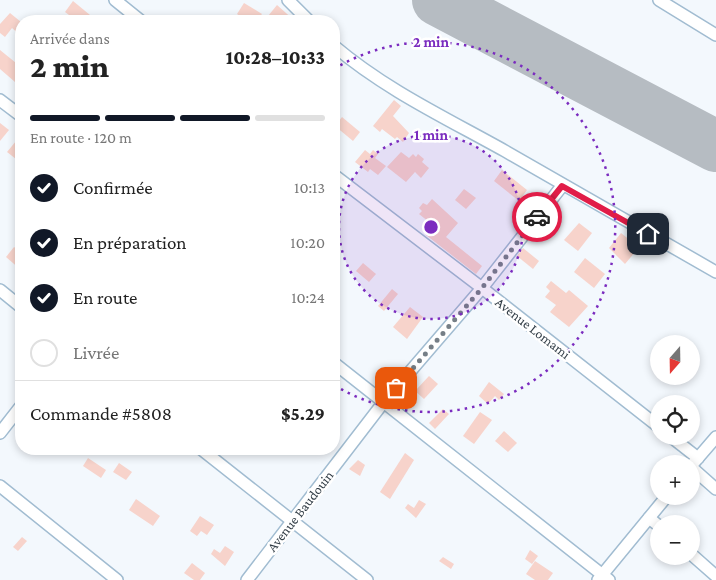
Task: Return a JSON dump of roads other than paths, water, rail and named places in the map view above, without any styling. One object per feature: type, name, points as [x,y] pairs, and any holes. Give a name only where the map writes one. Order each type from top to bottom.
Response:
[{"type":"street","points":[[114,0],[133,15]]},
{"type":"street","points":[[288,0],[303,15]]},
{"type":"street","points":[[659,0],[716,34]]},
{"type":"street","points":[[340,51],[361,70],[400,94],[505,151],[562,186],[716,272]]},
{"type":"street","points":[[0,100],[15,111]]},
{"type":"street","name":"Avenue Lomami","points":[[340,180],[650,420]]},
{"type":"street","name":"Avenue Baudouin","points":[[247,580],[383,403],[482,288],[562,186]]},
{"type":"street","points":[[0,290],[15,302]]},
{"type":"street","points":[[340,368],[603,579],[660,505]]},
{"type":"street","points":[[0,433],[15,414]]},
{"type":"street","points":[[700,455],[716,436]]},
{"type":"street","points":[[677,445],[686,455]]},
{"type":"street","points":[[209,455],[367,580]]},
{"type":"street","points":[[700,472],[716,489]]},
{"type":"street","points":[[0,486],[117,580]]},
{"type":"street","points":[[700,562],[716,576]]}]
